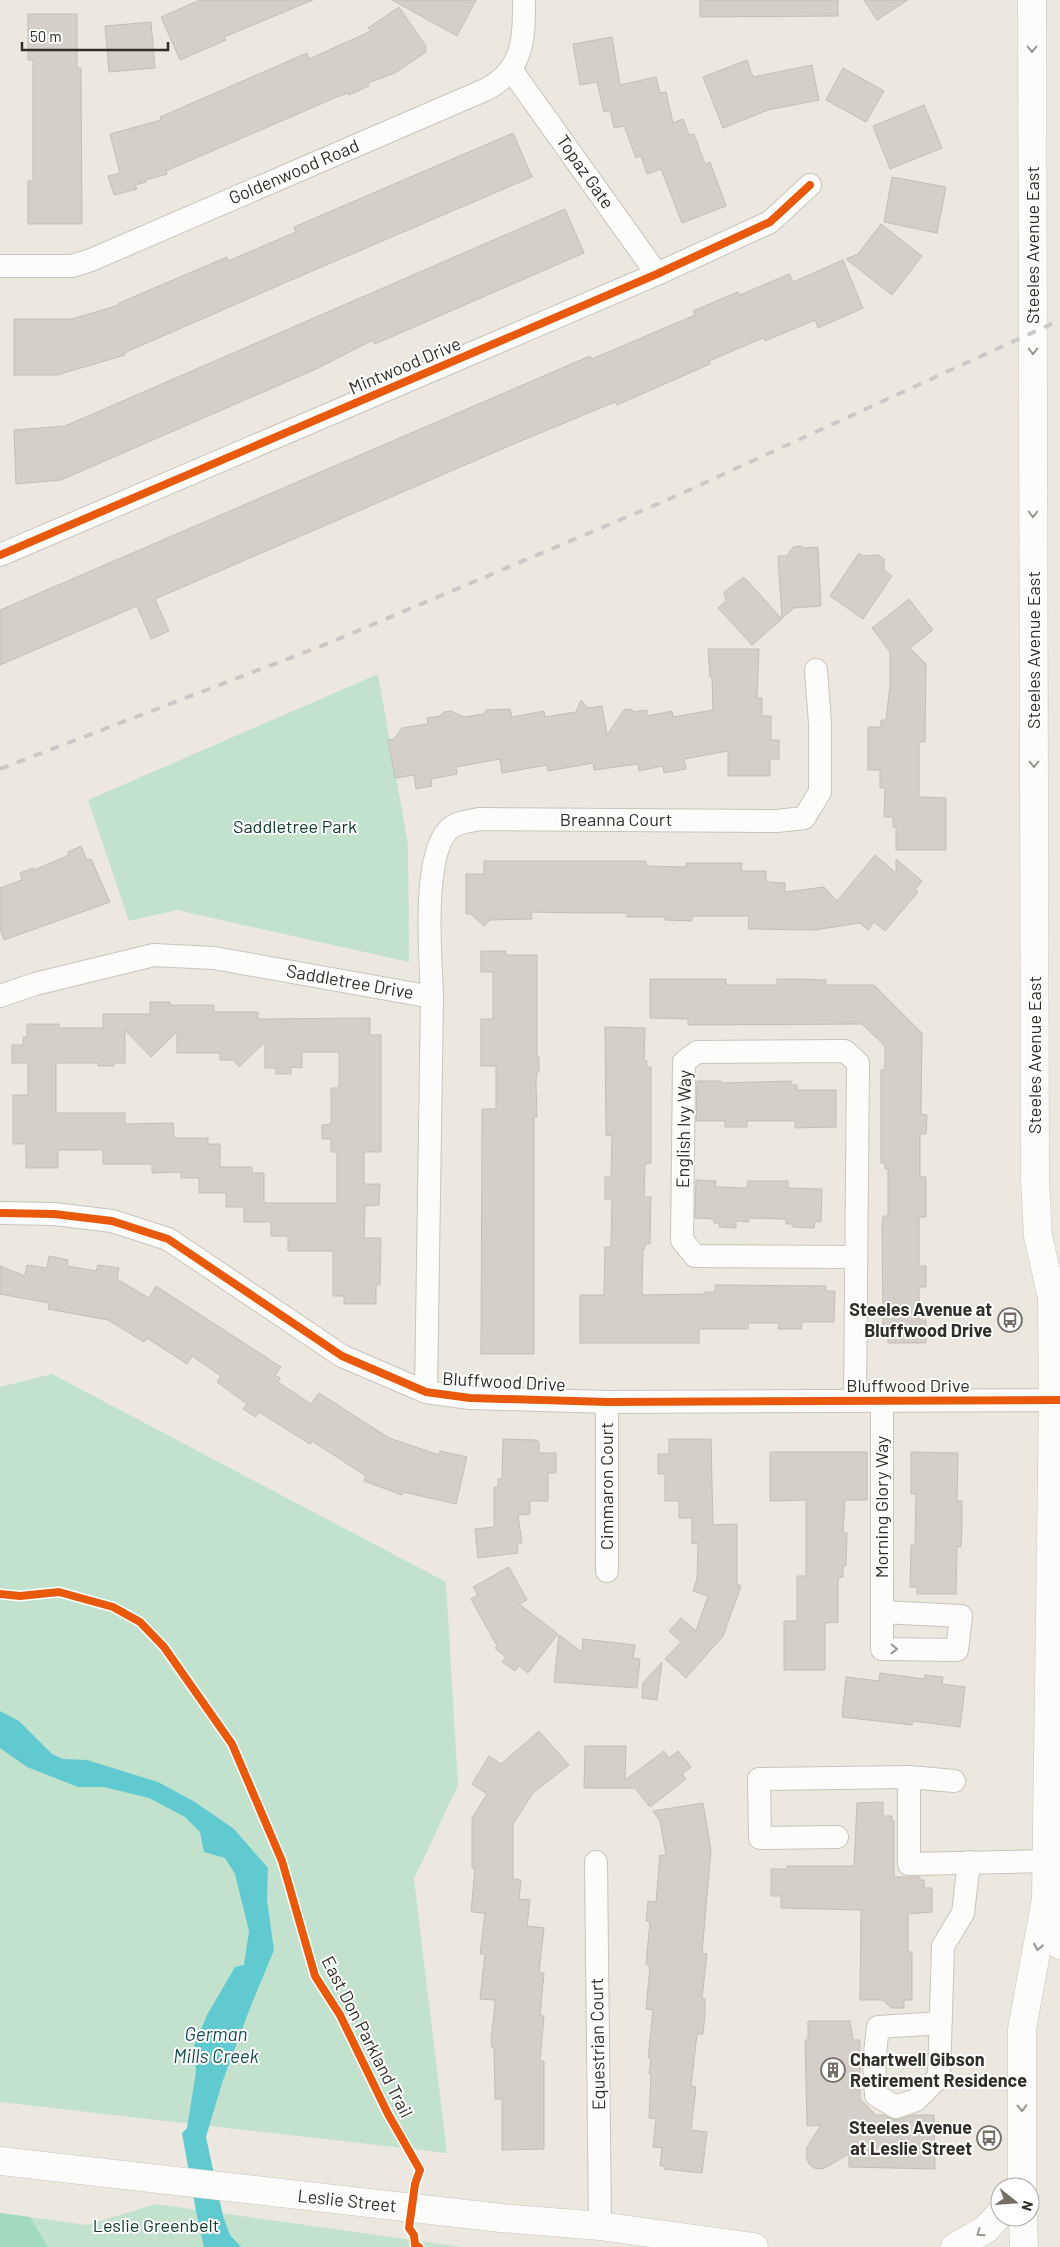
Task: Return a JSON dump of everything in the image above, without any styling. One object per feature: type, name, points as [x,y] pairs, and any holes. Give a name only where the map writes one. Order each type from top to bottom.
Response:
[{"type":"main road","name":"Steeles Avenue East","points":[[1022,2177],[1022,2029],[1046,1899],[1057,1400],[1052,1298],[1038,1236],[1035,1180],[1032,0]]},
{"type":"main road","name":"Steeles Avenue East","points":[[1052,1298],[1060,1255]]},
{"type":"main road","name":"Steeles Avenue East","points":[[1046,1899],[1060,1945]]},
{"type":"main road","name":"Leslie Street","points":[[0,2161],[501,2218],[600,2226],[754,2247]]},
{"type":"main road","points":[[955,2247],[986,2230],[990,2225]]},
{"type":"main road","points":[[1023,2227],[1024,2247]]},
{"type":"street","points":[[512,71],[524,34],[524,0]]},
{"type":"street","name":"Goldenwood Road","points":[[0,266],[72,266],[92,260],[487,89],[500,82],[512,71]]},
{"type":"street","name":"Topaz Gate","points":[[512,71],[657,274]]},
{"type":"street","name":"Mintwood Drive","points":[[0,555],[657,274],[770,222],[810,185]]},
{"type":"street","name":"Breanna Court","points":[[432,997],[431,876],[438,846],[453,827],[479,819],[777,821],[804,818],[820,792],[820,724],[816,670]]},
{"type":"street","name":"Saddletree Drive","points":[[0,996],[35,984],[154,955],[214,958],[432,997],[426,1392]]},
{"type":"street","name":"English Ivy Way","points":[[855,1401],[858,1063],[845,1051],[697,1052],[684,1062],[682,1240],[695,1256],[856,1257]]},
{"type":"street","name":"Bluffwood Drive","points":[[0,1213],[54,1214],[112,1221],[168,1239],[342,1356],[426,1392],[470,1398],[607,1402],[1057,1400]]},
{"type":"street","name":"Morning Glory Way","points":[[882,1401],[882,1612]]},
{"type":"street","name":"Cimmaron Court","points":[[607,1402],[607,1571]]},
{"type":"street","points":[[909,1777],[909,1864],[1047,1861]]},
{"type":"street","points":[[837,1837],[760,1838],[759,1779],[909,1777],[954,1781]]},
{"type":"street","name":"Equestrian Court","points":[[596,1862],[600,2226]]},
{"type":"street","points":[[940,2023],[943,1946],[963,1914],[969,1862]]},
{"type":"green space","name":"Saddletree Park","points":[[378,674],[408,845],[409,962],[177,910],[129,921],[88,800]]},
{"type":"green space","points":[[52,1374],[446,1582],[458,1785],[414,1879],[447,2153],[0,2102],[0,1387]]},
{"type":"green space","name":"Leslie Greenbelt","points":[[156,2204],[462,2247],[0,2247],[0,2213],[87,2225]]},
{"type":"green space","points":[[0,2213],[30,2217],[48,2247],[0,2247]]},
{"type":"water","name":"German Mills Creek","points":[[0,1711],[19,1721],[52,1754],[63,1759],[87,1760],[158,1782],[195,1802],[234,1829],[268,1868],[267,1900],[274,1950],[222,2083],[206,2137],[223,2216],[230,2235],[241,2247],[204,2247],[182,2133],[187,2128],[196,2072],[194,2046],[207,2015],[235,1967],[244,1965],[249,1931],[235,1874],[225,1858],[204,1852],[200,1832],[185,1817],[149,1798],[104,1787],[78,1787],[27,1767],[0,1748]]},
{"type":"building","points":[[200,0],[313,0],[224,37],[226,40],[180,60],[161,17]]},
{"type":"building","points":[[392,0],[476,0],[457,36]]},
{"type":"building","points":[[700,0],[838,0],[838,16],[700,17]]},
{"type":"building","points":[[864,0],[908,0],[877,20]]},
{"type":"building","points":[[399,7],[426,46],[426,52],[395,73],[368,83],[369,86],[349,95],[348,93],[337,97],[166,171],[167,174],[135,185],[137,189],[114,195],[108,176],[120,173],[110,134],[161,120],[160,117],[307,53],[309,59],[371,31],[368,28]]},
{"type":"building","points":[[28,14],[77,14],[77,68],[81,68],[82,224],[28,224],[28,181],[33,181],[33,60],[28,60]]},
{"type":"building","points":[[151,22],[155,68],[109,72],[105,26]]},
{"type":"building","points":[[612,37],[620,85],[656,77],[660,93],[666,92],[673,123],[683,119],[689,135],[694,134],[705,164],[710,162],[726,206],[682,223],[661,169],[647,174],[641,156],[636,158],[624,126],[614,128],[610,110],[604,112],[597,82],[580,85],[573,44]]},
{"type":"building","points":[[747,60],[753,77],[812,65],[819,100],[768,110],[723,128],[703,77]]},
{"type":"building","points":[[843,68],[884,91],[866,122],[826,100]]},
{"type":"building","points":[[924,105],[942,148],[890,169],[873,126]]},
{"type":"building","points":[[513,133],[532,177],[124,353],[125,355],[57,375],[14,375],[14,319],[72,319],[119,305],[119,303],[227,257],[228,261],[296,232],[294,227]]},
{"type":"building","points":[[892,177],[946,187],[937,233],[884,222]]},
{"type":"building","points":[[565,209],[584,253],[375,344],[373,340],[316,369],[61,480],[16,484],[14,430],[65,426]]},
{"type":"building","points":[[881,224],[922,256],[892,295],[846,259],[858,254]]},
{"type":"building","points":[[843,260],[863,308],[818,328],[815,320],[765,341],[763,338],[709,361],[710,364],[617,405],[615,402],[516,443],[155,599],[169,631],[151,639],[137,606],[0,665],[0,610],[590,356],[592,359],[695,315],[693,311],[738,292],[740,295],[789,274],[793,282]]},
{"type":"building","points":[[800,546],[804,548],[818,547],[821,606],[794,608],[782,618],[778,556],[787,556],[793,547]]},
{"type":"building","points":[[859,553],[863,556],[878,555],[884,559],[884,570],[892,576],[863,619],[830,596]]},
{"type":"building","points":[[744,577],[782,619],[752,645],[718,608],[726,601],[724,592]]},
{"type":"building","points":[[909,599],[933,630],[910,648],[926,664],[925,742],[919,742],[919,797],[946,798],[946,850],[896,850],[896,827],[893,827],[893,817],[884,817],[885,788],[880,788],[880,770],[868,770],[868,727],[881,727],[881,720],[886,720],[890,685],[890,652],[872,628]]},
{"type":"building","points":[[708,649],[759,649],[757,698],[762,698],[762,716],[771,716],[771,740],[779,740],[779,759],[770,759],[770,776],[728,776],[728,751],[684,759],[686,769],[664,773],[663,766],[639,771],[638,764],[594,770],[593,763],[548,771],[547,765],[502,773],[500,759],[456,767],[457,774],[431,779],[432,786],[416,789],[414,775],[395,778],[388,740],[394,739],[402,728],[428,724],[427,718],[440,716],[444,712],[451,711],[464,717],[484,714],[486,710],[510,709],[512,717],[544,711],[545,717],[576,712],[581,700],[588,708],[602,706],[607,735],[624,710],[631,709],[634,712],[647,710],[647,716],[672,711],[673,717],[713,710],[712,677],[710,677]]},
{"type":"building","points":[[81,846],[87,860],[91,859],[110,902],[4,940],[0,929],[0,888],[22,880],[20,873],[33,868],[34,870],[69,855],[68,852]]},
{"type":"building","points":[[875,855],[896,873],[896,859],[922,881],[915,890],[918,892],[885,931],[874,922],[868,930],[860,923],[815,930],[748,929],[749,916],[692,916],[692,921],[665,920],[665,917],[627,917],[627,913],[531,912],[532,919],[490,920],[484,926],[471,914],[466,914],[466,874],[484,874],[484,861],[646,861],[646,866],[686,867],[686,863],[742,863],[741,871],[766,871],[766,882],[785,883],[785,892],[824,887],[837,901]]},
{"type":"building","points":[[481,951],[506,951],[506,955],[537,955],[537,1057],[539,1057],[539,1072],[537,1072],[536,1082],[537,1117],[534,1117],[534,1354],[481,1354],[482,1109],[496,1109],[496,1066],[481,1066],[481,1019],[493,1019],[493,972],[481,972]]},
{"type":"building","points":[[650,979],[726,979],[726,985],[777,985],[777,979],[796,979],[826,980],[826,985],[874,985],[922,1033],[921,1114],[927,1115],[926,1134],[920,1134],[920,1177],[926,1177],[926,1217],[919,1217],[919,1266],[926,1266],[926,1287],[919,1287],[919,1320],[926,1320],[926,1343],[888,1343],[888,1326],[883,1326],[882,1223],[883,1216],[888,1216],[888,1169],[885,1169],[885,1163],[881,1163],[881,1070],[885,1070],[885,1046],[862,1024],[688,1025],[688,1019],[650,1018]]},
{"type":"building","points":[[150,1002],[170,1002],[170,1005],[214,1005],[214,1012],[258,1012],[258,1019],[370,1018],[370,1035],[381,1035],[381,1152],[364,1152],[364,1184],[380,1184],[379,1205],[365,1206],[364,1238],[381,1238],[380,1285],[376,1285],[376,1304],[344,1304],[344,1296],[333,1296],[333,1251],[288,1251],[288,1236],[271,1236],[271,1222],[244,1222],[244,1207],[226,1207],[226,1193],[199,1193],[199,1178],[181,1178],[181,1172],[152,1173],[152,1164],[103,1164],[103,1150],[58,1150],[58,1168],[26,1168],[26,1144],[13,1144],[13,1095],[28,1095],[28,1063],[12,1063],[12,1045],[23,1045],[23,1037],[27,1037],[27,1024],[59,1024],[59,1028],[103,1028],[103,1014],[150,1014]],"holes":[[[125,1030],[151,1057],[177,1032],[177,1053],[220,1053],[220,1060],[233,1060],[239,1067],[265,1042],[265,1068],[276,1068],[276,1074],[291,1074],[291,1067],[302,1068],[302,1052],[339,1052],[339,1088],[331,1088],[331,1124],[322,1125],[322,1139],[331,1139],[331,1152],[337,1152],[337,1203],[264,1203],[264,1173],[252,1173],[252,1167],[220,1167],[220,1144],[208,1144],[208,1138],[174,1138],[173,1123],[125,1124],[125,1113],[56,1113],[56,1063],[98,1063],[98,1066],[114,1066],[114,1063],[125,1063]]]},
{"type":"building","points":[[605,1027],[645,1028],[644,1061],[647,1061],[647,1067],[651,1067],[651,1163],[645,1164],[644,1197],[651,1197],[650,1244],[645,1244],[645,1249],[643,1249],[642,1295],[705,1294],[705,1292],[715,1292],[715,1285],[826,1286],[826,1291],[835,1291],[834,1322],[802,1322],[801,1329],[778,1329],[779,1323],[748,1323],[748,1329],[699,1329],[699,1343],[580,1343],[580,1295],[604,1295],[605,1247],[611,1247],[612,1199],[605,1199],[605,1177],[611,1177],[612,1136],[606,1135]]},
{"type":"building","points":[[697,1081],[721,1081],[721,1083],[791,1081],[791,1085],[797,1085],[797,1090],[836,1090],[836,1127],[795,1128],[795,1121],[747,1121],[747,1127],[725,1127],[725,1121],[696,1121]]},
{"type":"building","points":[[696,1180],[716,1181],[715,1187],[747,1188],[748,1181],[788,1181],[788,1188],[822,1189],[821,1222],[815,1221],[814,1228],[793,1227],[793,1224],[786,1224],[786,1219],[749,1218],[749,1222],[736,1221],[736,1228],[719,1227],[719,1223],[714,1223],[714,1219],[695,1218]]},
{"type":"building","points":[[49,1256],[68,1260],[67,1266],[96,1271],[98,1265],[119,1268],[117,1279],[149,1298],[156,1286],[281,1367],[275,1375],[280,1378],[278,1382],[311,1404],[319,1393],[389,1438],[439,1455],[440,1451],[467,1457],[456,1504],[403,1492],[402,1495],[364,1481],[366,1476],[312,1441],[310,1444],[259,1412],[256,1417],[243,1409],[247,1404],[217,1382],[221,1376],[192,1356],[187,1364],[147,1338],[144,1342],[108,1320],[48,1309],[49,1303],[0,1294],[0,1266],[25,1276],[27,1265],[47,1268]]},
{"type":"building","points":[[503,1439],[536,1440],[539,1442],[539,1453],[556,1453],[556,1473],[548,1473],[548,1501],[530,1501],[530,1514],[518,1515],[522,1543],[517,1543],[518,1553],[478,1558],[475,1529],[494,1527],[494,1487],[498,1488],[498,1479],[502,1479]]},
{"type":"building","points":[[669,1439],[711,1439],[713,1525],[737,1524],[737,1584],[741,1586],[723,1636],[686,1678],[665,1659],[681,1642],[669,1631],[681,1618],[696,1631],[708,1596],[693,1591],[697,1579],[698,1543],[692,1544],[692,1518],[679,1518],[679,1501],[665,1501],[665,1474],[658,1474],[658,1454],[669,1454]]},
{"type":"building","points":[[770,1452],[867,1452],[867,1500],[845,1500],[843,1533],[847,1533],[846,1566],[843,1566],[843,1577],[838,1578],[838,1622],[825,1623],[825,1670],[784,1670],[784,1621],[797,1621],[797,1576],[806,1576],[806,1500],[770,1501]]},
{"type":"building","points":[[911,1452],[958,1453],[957,1501],[962,1501],[962,1525],[961,1547],[957,1546],[956,1594],[917,1594],[917,1587],[910,1587],[911,1545],[915,1545],[916,1494],[911,1494]]},
{"type":"building","points":[[509,1567],[527,1600],[519,1604],[558,1634],[528,1673],[519,1666],[515,1671],[502,1662],[506,1657],[495,1648],[497,1646],[471,1599],[478,1595],[473,1587]]},
{"type":"building","points":[[559,1635],[582,1652],[583,1639],[635,1645],[633,1658],[640,1659],[637,1688],[554,1682]]},
{"type":"building","points":[[662,1662],[657,1700],[642,1698],[643,1683]]},
{"type":"building","points":[[880,1673],[924,1679],[925,1675],[943,1677],[942,1684],[965,1687],[960,1727],[913,1721],[912,1725],[842,1717],[846,1677],[879,1681]]},
{"type":"building","points":[[539,1731],[569,1765],[533,1793],[513,1824],[513,1879],[521,1880],[519,1899],[530,1900],[527,1926],[544,1928],[539,1972],[544,1973],[540,2016],[544,2016],[540,2061],[544,2061],[544,2149],[502,2150],[502,2099],[495,2099],[494,2048],[492,2048],[491,2039],[495,2004],[494,2000],[480,1999],[485,1954],[480,1954],[485,1913],[471,1912],[475,1868],[472,1868],[472,1818],[487,1794],[472,1784],[489,1756],[501,1764]]},
{"type":"building","points":[[585,1746],[626,1746],[625,1780],[664,1751],[669,1758],[678,1751],[691,1767],[682,1774],[686,1779],[650,1807],[635,1788],[584,1788]]},
{"type":"building","points":[[883,1802],[883,1816],[892,1816],[892,1821],[894,1821],[894,1877],[920,1877],[920,1880],[924,1880],[924,1888],[932,1888],[932,1912],[908,1914],[908,1952],[912,1952],[912,2000],[904,2000],[904,2008],[891,2008],[883,2000],[860,2000],[861,1910],[781,1908],[781,1896],[771,1896],[771,1869],[787,1869],[787,1866],[854,1866],[857,1803]]},
{"type":"building","points":[[703,1803],[711,1850],[702,1953],[707,1954],[702,1998],[705,1999],[705,2014],[703,2034],[697,2034],[691,2086],[696,2087],[691,2130],[707,2132],[702,2173],[664,2169],[664,2166],[660,2166],[662,2148],[653,2147],[656,2119],[649,2118],[651,2058],[648,2058],[653,2010],[646,2009],[650,1966],[646,1964],[650,1922],[646,1921],[648,1901],[656,1902],[660,1855],[666,1856],[660,1821],[653,1811]]},
{"type":"building","name":"Chartwell Gibson Retirement Residence","points":[[808,2021],[850,2021],[853,2040],[860,2040],[860,2099],[876,2115],[884,2115],[895,2120],[912,2115],[934,2115],[935,2169],[849,2167],[849,2154],[823,2169],[814,2168],[809,2164],[806,2156],[807,2147],[821,2125],[807,2126],[805,2040],[808,2040]]},
{"type":"railway","points":[[0,769],[329,643],[667,500],[1060,320]]},
{"type":"cycle path","points":[[0,555],[657,274],[770,222],[810,185]]},
{"type":"cycle path","points":[[0,1213],[54,1214],[112,1221],[168,1239],[342,1356],[426,1392],[470,1398],[607,1402],[1060,1400]]},
{"type":"cycle path","name":"East Don Parkland Trail","points":[[0,1594],[20,1596],[59,1592],[113,1607],[140,1622],[164,1647],[232,1744],[282,1861],[315,1976],[340,2015],[388,2114],[420,2170],[415,2184],[409,2228],[414,2235],[415,2245],[419,2247]]},
{"type":"place","name":"Steeles Avenue at Bluffwood Drive","points":[[1010,1320]]},
{"type":"place","name":"Chartwell Gibson Retirement Residence","points":[[833,2070]]},
{"type":"place","name":"Steeles Avenue at Leslie Street","points":[[989,2138]]}]
